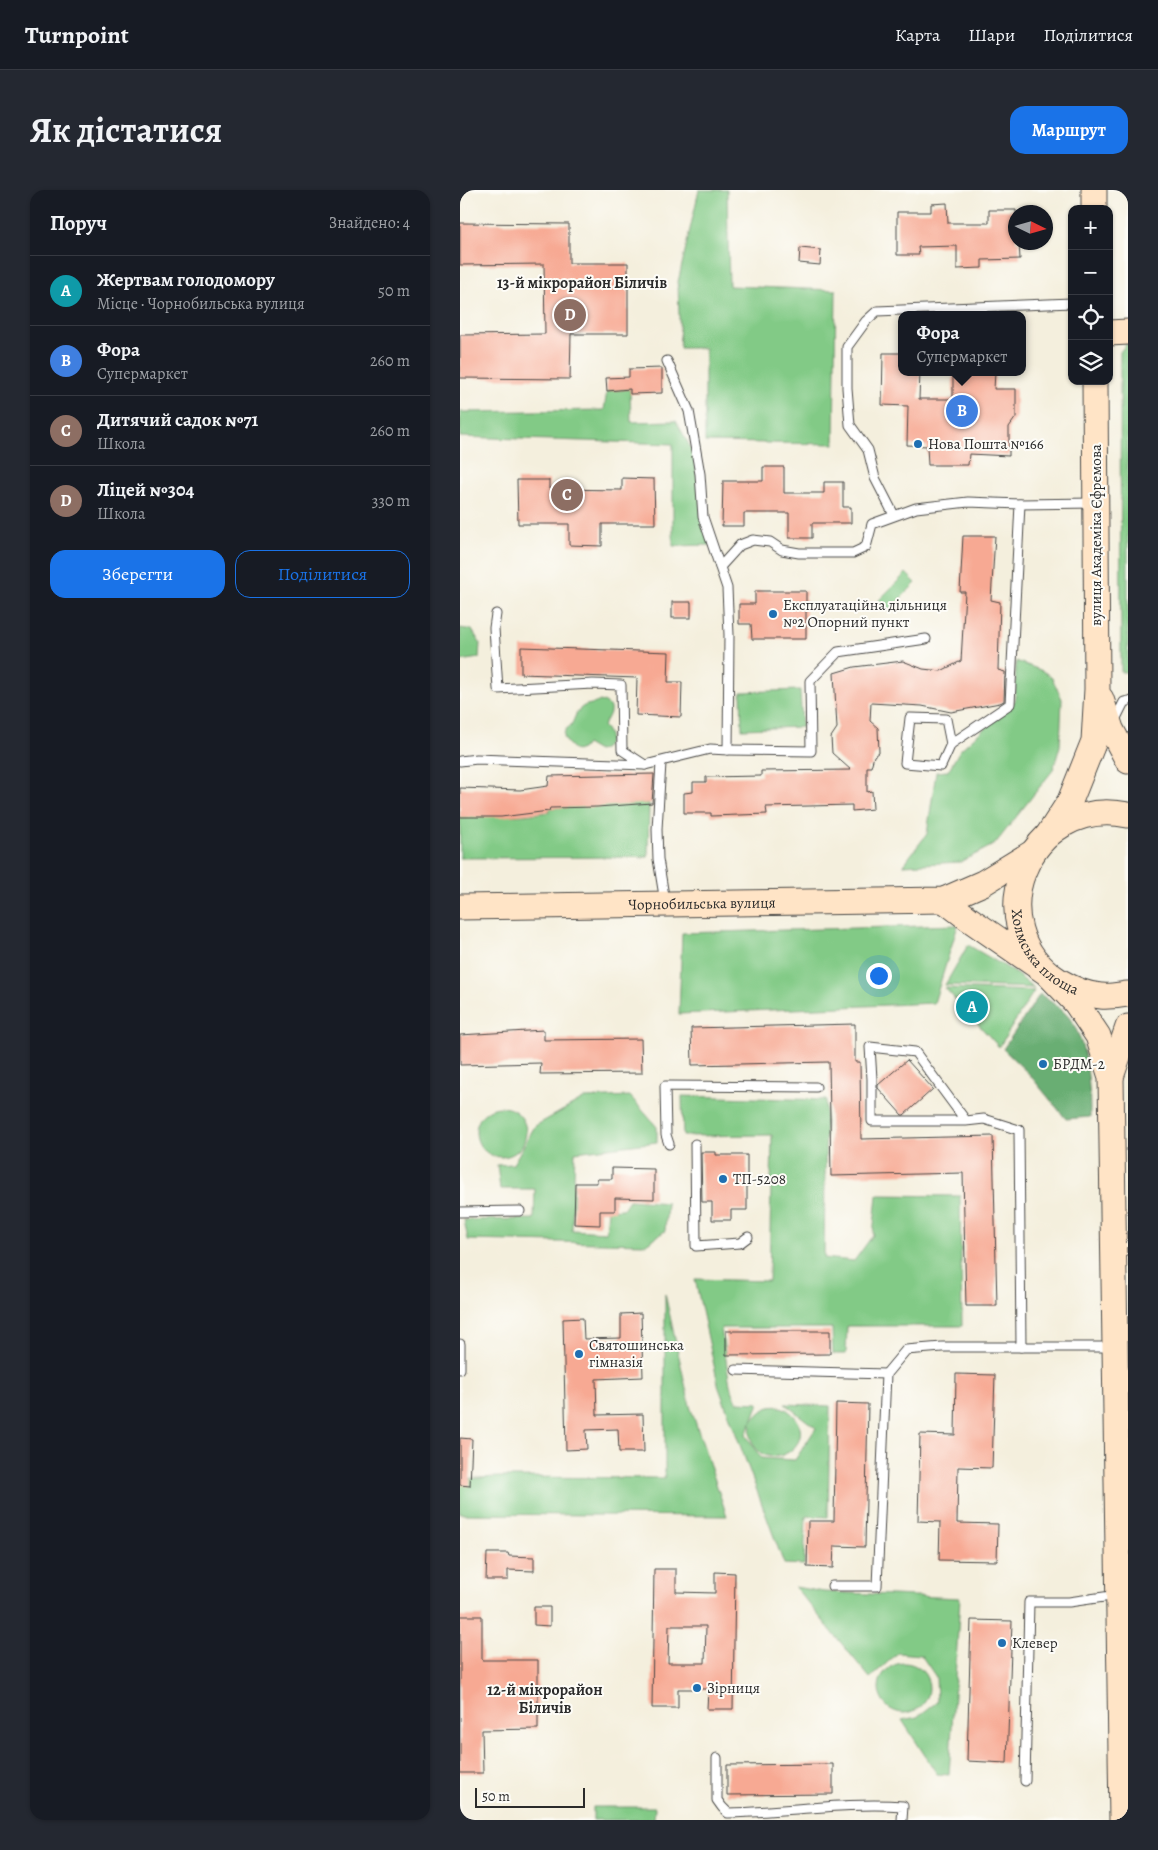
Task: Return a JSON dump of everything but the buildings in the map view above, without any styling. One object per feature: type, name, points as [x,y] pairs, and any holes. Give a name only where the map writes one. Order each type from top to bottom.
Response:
[{"type":"main road","points":[[1094,190],[1094,205]]},
{"type":"main road","points":[[1113,333],[1128,332]]},
{"type":"main road","name":"вулиця Академіка Єфремова","points":[[1040,844],[1070,801],[1094,741],[1097,689],[1095,385]]},
{"type":"main road","name":"вулиця Академіка Єфремова","points":[[1097,689],[1111,729],[1128,761]]},
{"type":"main road","points":[[1040,844],[1059,826],[1085,815],[1113,812],[1128,815]]},
{"type":"main road","name":"Чорнобильська вулиця","points":[[460,907],[944,900],[983,883],[1040,844]]},
{"type":"main road","name":"Холмська площа","points":[[1040,844],[1020,877],[1016,903],[1020,929],[1030,953],[1048,973],[1072,989],[1101,996],[1128,994]]},
{"type":"main road","points":[[944,900],[1048,973],[1076,1003],[1098,1036],[1111,1077],[1124,1594],[1122,1820]]},
{"type":"main road","points":[[1111,1077],[1128,1027]]},
{"type":"lane","points":[[894,516],[875,478],[868,450],[850,425],[847,388],[847,347],[866,321],[877,311],[1068,303]]},
{"type":"lane","points":[[667,361],[689,411],[700,474],[703,517],[727,588],[729,635],[728,750]]},
{"type":"lane","points":[[720,566],[740,546],[753,540],[770,542],[782,550],[799,553],[853,553],[866,547],[872,524],[916,508],[968,502],[1020,504],[1096,503]]},
{"type":"lane","points":[[951,744],[946,719],[910,718],[905,763],[941,766],[951,744],[1010,704],[1020,504]]},
{"type":"lane","points":[[496,614],[494,628],[498,689],[593,684],[621,685],[622,750],[645,765]]},
{"type":"lane","points":[[460,761],[477,759],[645,765],[710,750],[811,751],[810,681],[838,652],[926,639]]},
{"type":"lane","points":[[1111,729],[1124,702],[1128,702]]},
{"type":"lane","points":[[660,763],[657,839],[658,859],[666,904]]},
{"type":"lane","points":[[966,1121],[915,1052],[870,1046],[872,1120],[966,1121],[984,1119],[1019,1130],[1021,1347]]},
{"type":"lane","points":[[669,1144],[666,1135],[665,1086],[816,1087]]},
{"type":"lane","points":[[695,1144],[696,1246],[740,1243],[748,1237]]},
{"type":"lane","points":[[460,1212],[520,1211]]},
{"type":"lane","points":[[460,1344],[460,1369]]},
{"type":"lane","points":[[832,1586],[878,1586],[886,1374],[906,1350],[942,1347],[1021,1347],[1118,1359]]},
{"type":"lane","points":[[736,1370],[886,1374]]},
{"type":"lane","points":[[1025,1781],[1029,1602],[1069,1602],[1124,1594]]},
{"type":"lane","points":[[717,1758],[717,1800],[728,1813],[756,1813],[877,1804],[903,1806],[902,1820]]},
{"type":"green space","points":[[699,190],[727,190],[729,286],[836,290],[834,444],[705,442],[705,348],[680,348],[678,282]]},
{"type":"green space","points":[[1128,342],[1128,672],[1121,672],[1120,352]]},
{"type":"green space","points":[[630,389],[631,422],[676,421],[693,452],[710,545],[673,546],[673,444],[460,437],[460,412],[604,410],[607,391]]},
{"type":"green space","points":[[906,573],[916,583],[888,611],[877,602]]},
{"type":"green space","points":[[460,628],[472,630],[480,643],[479,658],[460,661]]},
{"type":"green space","points":[[1016,661],[1043,671],[1052,678],[1062,699],[1060,746],[1053,770],[995,844],[961,862],[903,865],[927,834],[936,772],[948,771],[960,750],[1015,701]]},
{"type":"green space","points":[[800,690],[802,727],[742,729],[741,692]]},
{"type":"green space","points":[[600,701],[610,708],[609,715],[603,726],[609,737],[608,744],[598,751],[586,744],[582,749],[576,751],[565,740],[565,731],[581,708]]},
{"type":"green space","points":[[649,803],[648,857],[460,858],[460,817],[524,815],[549,812],[550,808]]},
{"type":"green space","points":[[958,925],[934,1003],[679,1014],[682,933]]},
{"type":"green space","points":[[968,945],[1011,970],[1034,988],[945,985]]},
{"type":"green space","points":[[945,988],[1034,991],[999,1047]]},
{"type":"green space","points":[[1040,994],[1068,1016],[1079,1035],[1087,1070],[1090,1117],[1066,1119],[1029,1074],[1003,1049]]},
{"type":"green space","points":[[630,1096],[657,1127],[657,1142],[575,1152],[572,1230],[606,1232],[608,1210],[623,1209],[629,1200],[667,1203],[665,1231],[646,1244],[468,1240],[464,1220],[534,1219],[535,1189],[500,1189],[497,1165],[513,1164],[535,1126],[585,1098]]},
{"type":"green space","points":[[682,1096],[826,1100],[824,1258],[854,1261],[873,1235],[877,1195],[960,1196],[962,1326],[847,1326],[846,1354],[833,1354],[832,1328],[721,1328],[730,1385],[737,1402],[759,1403],[752,1421],[768,1408],[781,1407],[789,1411],[796,1418],[800,1429],[799,1439],[794,1448],[786,1454],[767,1456],[758,1451],[752,1441],[750,1434],[751,1422],[746,1435],[761,1458],[795,1460],[816,1428],[785,1404],[830,1406],[828,1517],[806,1516],[804,1565],[784,1564],[719,1388],[695,1279],[769,1281],[772,1135],[683,1136]]},
{"type":"green space","points":[[496,1107],[506,1107],[519,1114],[526,1127],[526,1137],[519,1150],[506,1157],[496,1157],[487,1153],[480,1146],[476,1137],[476,1127],[480,1118],[487,1111]]},
{"type":"green space","points":[[665,1294],[690,1406],[727,1516],[460,1514],[460,1479],[499,1477],[665,1478]]},
{"type":"green space","points":[[795,1587],[824,1592],[960,1598],[949,1775],[937,1774],[902,1720],[917,1717],[937,1702],[936,1677],[921,1655],[898,1653],[870,1678]]},
{"type":"green space","points":[[899,1663],[909,1663],[922,1670],[929,1683],[929,1693],[922,1706],[909,1713],[899,1713],[890,1709],[883,1702],[879,1693],[879,1683],[883,1674],[890,1667]]},
{"type":"green space","points":[[593,1807],[655,1807],[654,1820],[593,1820]]},
{"type":"place","name":"Ліцей №304","points":[[570,315]]},
{"type":"place","name":"Фора","points":[[962,411]]},
{"type":"place","name":"Нова Пошта №166","points":[[918,444]]},
{"type":"place","name":"Дитячий садок №71","points":[[567,495]]},
{"type":"place","name":"Експлуатаційна дільниця №2 Опорний пункт","points":[[773,614]]},
{"type":"place","name":"Жертвам голодомору","points":[[972,1007]]},
{"type":"place","name":"БРДМ-2","points":[[1043,1064]]},
{"type":"place","name":"ТП-5208","points":[[723,1179]]},
{"type":"place","name":"Святошинська гімназія","points":[[579,1354]]},
{"type":"place","name":"Клевер","points":[[1002,1643]]},
{"type":"place","name":"Зірниця","points":[[697,1688]]},
{"type":"district","name":"13-й мікрорайон Біличів","points":[[582,283]]},
{"type":"district","name":"12-й мікрорайон Біличів","points":[[545,1699]]}]
